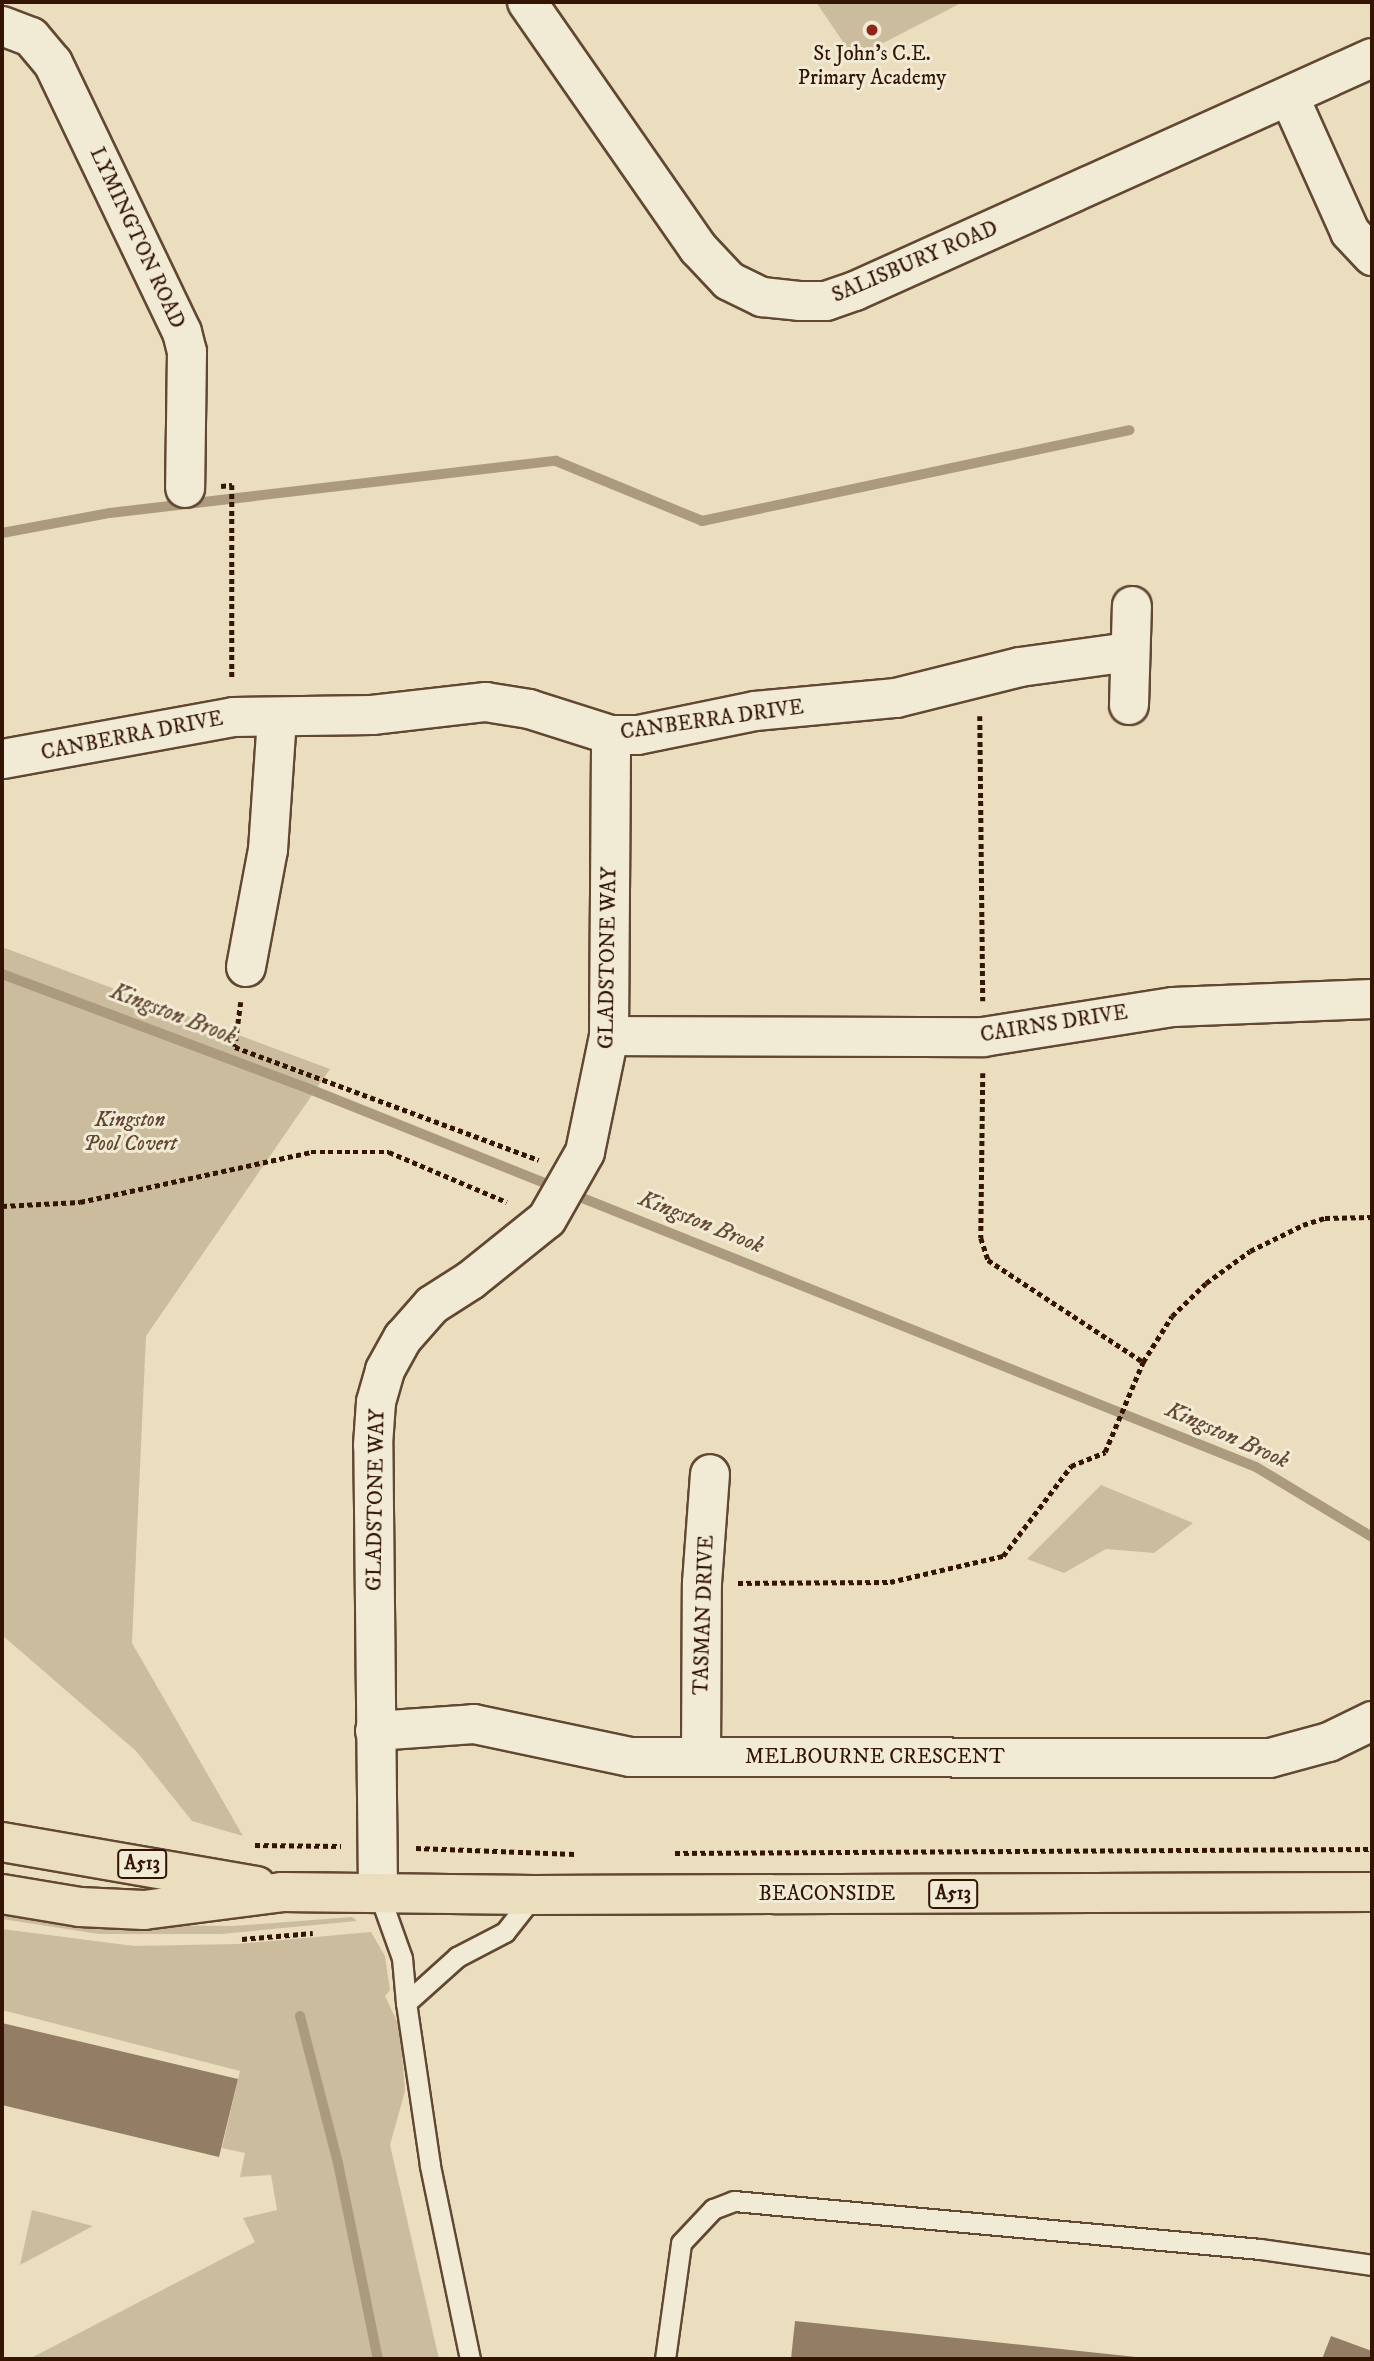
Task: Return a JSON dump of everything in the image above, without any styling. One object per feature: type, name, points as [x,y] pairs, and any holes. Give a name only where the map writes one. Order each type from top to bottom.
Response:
[{"type":"highway","name":"BEACONSIDE","points":[[2,1842],[282,1892]]},
{"type":"highway","name":"BEACONSIDE","points":[[2,1894],[80,1907],[144,1910],[282,1892],[378,1891],[534,1895],[1372,1892]]},
{"type":"street","name":"SALISBURY ROAD","points":[[527,2],[698,248],[729,281],[762,297],[826,301],[855,291],[1372,58]]},
{"type":"street","name":"LYMINGTON ROAD","points":[[2,26],[31,37],[53,63],[182,332],[187,352],[185,488]]},
{"type":"street","points":[[1289,96],[1350,232],[1372,256]]},
{"type":"street","points":[[1129,705],[1132,606]]},
{"type":"street","name":"CANBERRA DRIVE","points":[[3,759],[233,717],[372,715],[486,702],[529,709],[611,735],[638,735],[755,711],[896,698],[1069,657],[1130,652]]},
{"type":"street","points":[[246,967],[268,850],[276,718]]},
{"type":"street","name":"GLADSTONE WAY","points":[[378,1891],[373,1446],[376,1402],[386,1370],[403,1338],[432,1305],[471,1280],[547,1219],[580,1163],[609,1037],[611,735]]},
{"type":"street","name":"CAIRNS DRIVE","points":[[609,1037],[983,1037],[1173,1007],[1372,999]]},
{"type":"street","name":"TASMAN DRIVE","points":[[701,1757],[702,1583],[710,1474]]},
{"type":"street","name":"MELBOURNE CRESCENT","points":[[375,1731],[474,1724],[594,1753],[701,1757],[1270,1758],[1329,1742],[1372,1721]]},
{"type":"lane","points":[[378,1891],[402,1958],[430,2165],[470,2359]]},
{"type":"lane","points":[[406,2003],[457,1956],[505,1932],[534,1895]]},
{"type":"lane","points":[[665,2359],[681,2243],[713,2209],[734,2201],[762,2200],[1260,2249],[1372,2263]]},
{"type":"path","points":[[232,485],[230,514],[233,717]]},
{"type":"path","points":[[980,677],[983,1037],[981,1238],[988,1260],[1143,1362]]},
{"type":"path","points":[[246,967],[236,1047],[580,1163]]},
{"type":"path","points":[[2,1206],[80,1202],[311,1152],[389,1152],[547,1219]]},
{"type":"path","points":[[702,1583],[890,1582],[1003,1556],[1071,1466],[1105,1452],[1143,1362],[1171,1316],[1250,1251],[1325,1218],[1372,1217]]},
{"type":"path","points":[[419,1848],[589,1853]]},
{"type":"path","points":[[672,1853],[1372,1849]]},
{"type":"green space","name":"St John's C.E. Primary Academy","points":[[816,2],[963,2],[854,58]]},
{"type":"green space","name":"Kingston Pool Covert","points":[[2,947],[330,1069],[146,1336],[132,1643],[243,1836],[192,1821],[136,1751],[2,1635]]},
{"type":"green space","points":[[1101,1485],[1193,1523],[1154,1553],[1106,1549],[1064,1573],[1027,1559]]},
{"type":"green space","points":[[2,1910],[113,1925],[233,1926],[352,1917],[357,1921],[221,1934],[99,1934],[2,1919]]},
{"type":"green space","points":[[2,1929],[134,1946],[237,1944],[371,1932],[385,1956],[390,1990],[385,1996],[400,2028],[405,2091],[390,2145],[439,2359],[29,2359],[255,2242],[243,2218],[277,2210],[271,2175],[240,2177],[245,2153],[222,2148],[240,2071],[2,2010]]},
{"type":"green space","points":[[32,2210],[93,2226],[20,2265]]},
{"type":"building","points":[[2,2023],[238,2079],[219,2157],[2,2105]]},
{"type":"building","points":[[795,2321],[1136,2357],[1136,2359],[791,2359]]},
{"type":"building","points":[[1331,2336],[1372,2351],[1372,2359],[1322,2359]]},
{"type":"waterway","points":[[2,533],[110,513],[556,461],[702,521],[1129,430]]},
{"type":"waterway","name":"Kingston Brook","points":[[2,974],[302,1086],[1256,1467],[1372,1537]]},
{"type":"waterway","points":[[300,2016],[338,2163],[378,2359]]},
{"type":"place","name":"St John's C.E. Primary Academy","points":[[872,30]]}]
